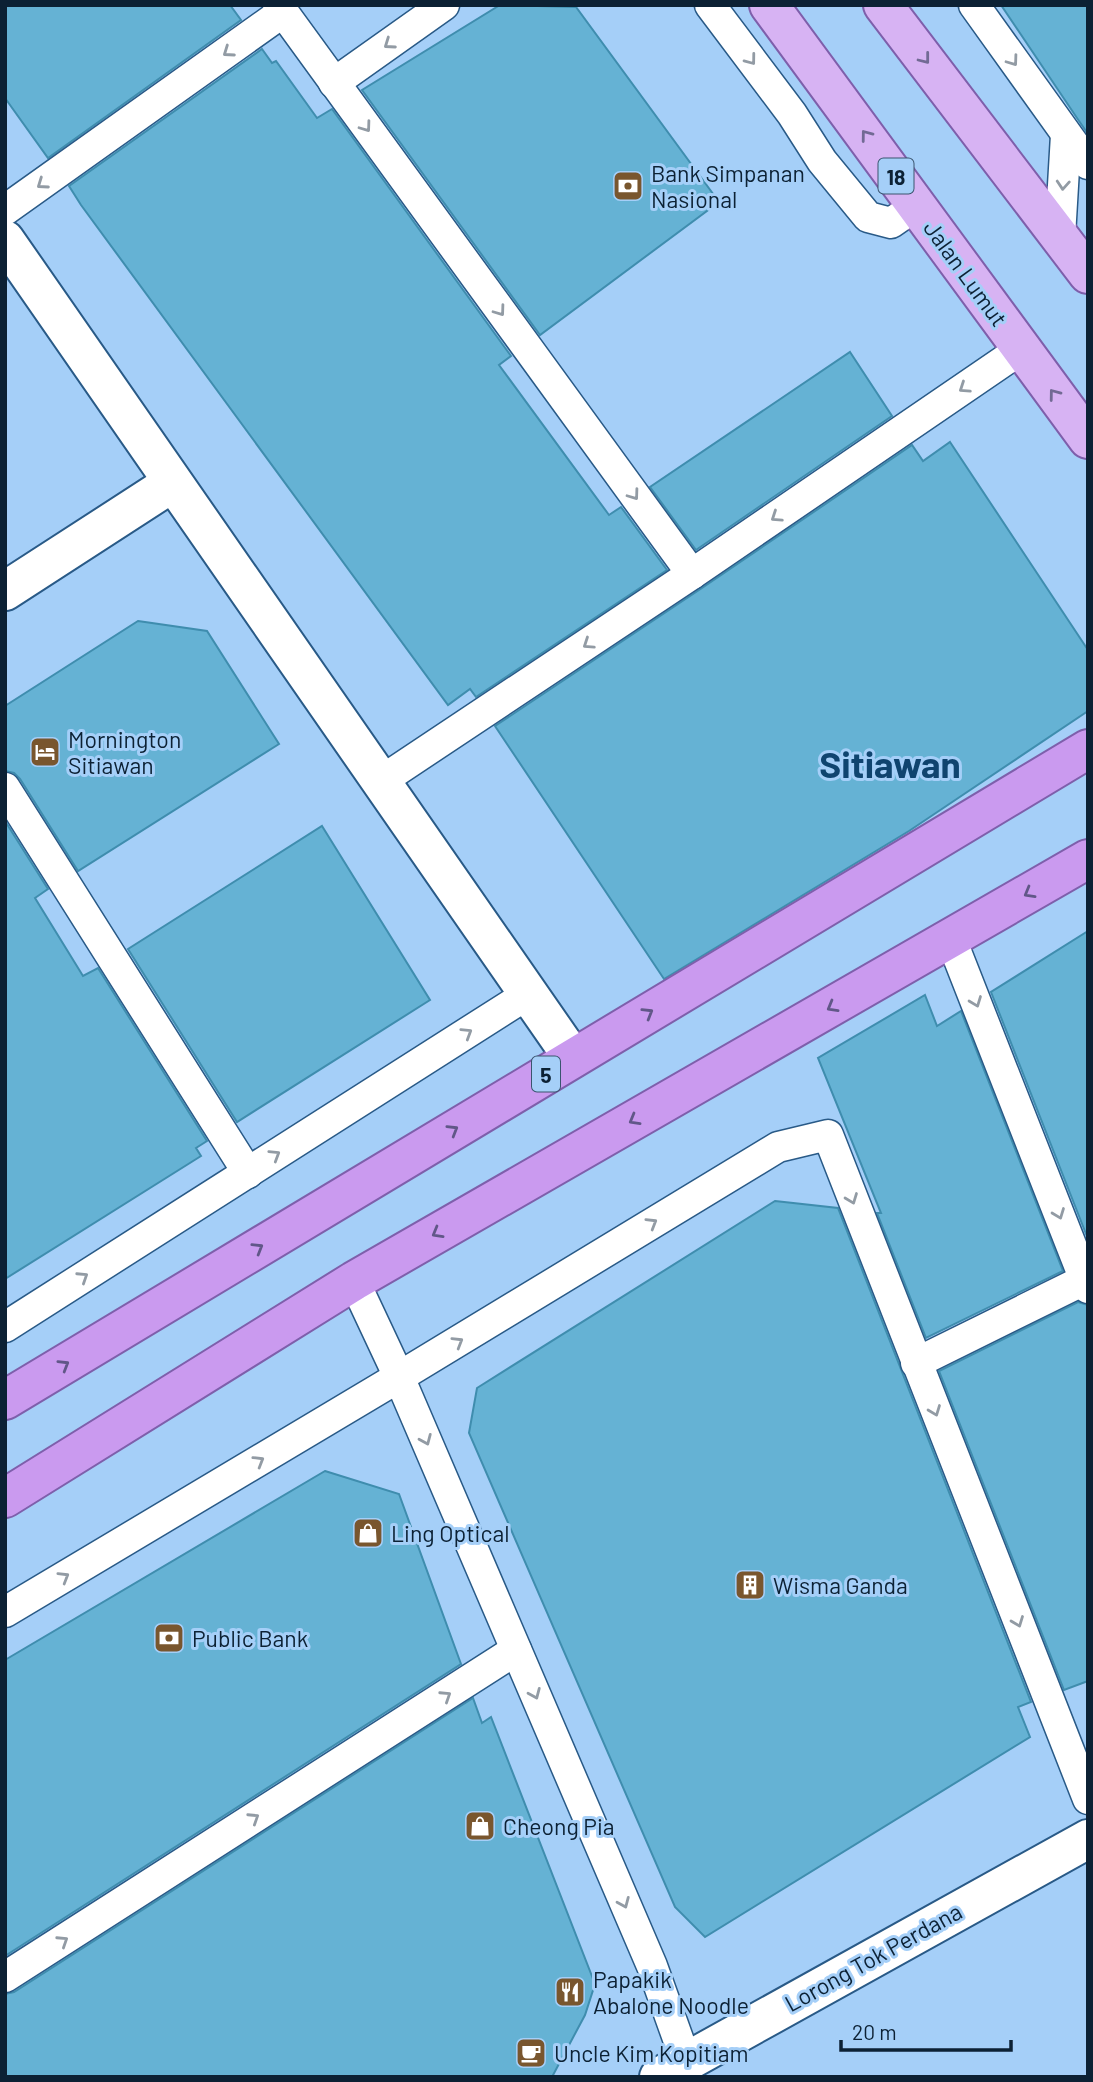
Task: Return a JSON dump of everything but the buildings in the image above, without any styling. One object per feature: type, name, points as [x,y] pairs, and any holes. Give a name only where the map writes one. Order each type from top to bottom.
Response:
[{"type":"highway","name":"5","points":[[5,1401],[1088,748]]},
{"type":"highway","points":[[5,1498],[354,1281],[1088,859]]},
{"type":"main road","name":"Jalan Lumut","points":[[769,5],[1088,439]]},
{"type":"main road","points":[[883,5],[1088,274]]},
{"type":"street","points":[[5,240],[573,1058]]},
{"type":"street","points":[[5,591],[172,483]]},
{"type":"street","name":"Lorong Tok Perdana","points":[[673,2069],[1088,1839]]},
{"type":"lane","points":[[334,83],[444,5]]},
{"type":"lane","points":[[710,5],[792,114],[822,161],[868,217],[891,223],[917,205]]},
{"type":"lane","points":[[974,5],[1088,164]]},
{"type":"lane","points":[[5,210],[281,9],[692,574]]},
{"type":"lane","points":[[1060,236],[1066,135]]},
{"type":"lane","points":[[381,782],[692,574],[1020,349]]},
{"type":"lane","points":[[5,788],[248,1173]]},
{"type":"lane","points":[[916,1363],[1086,1284],[951,939]]},
{"type":"lane","points":[[5,1327],[528,994]]},
{"type":"lane","points":[[5,1612],[778,1147],[828,1135],[1088,1799]]},
{"type":"lane","points":[[354,1281],[399,1377],[652,1966],[673,2069]]},
{"type":"lane","points":[[5,1977],[516,1650]]},
{"type":"place","name":"Bank Simpanan Nasional","points":[[628,186]]},
{"type":"place","name":"Mornington Sitiawan","points":[[45,752]]},
{"type":"place","name":"Ling Optical","points":[[368,1533]]},
{"type":"place","name":"Wisma Ganda","points":[[750,1585]]},
{"type":"place","name":"Public Bank","points":[[169,1638]]},
{"type":"place","name":"Cheong Pia","points":[[480,1826]]},
{"type":"place","name":"Papakik Abalone Noodle","points":[[570,1992]]},
{"type":"place","name":"Uncle Kim Kopitiam","points":[[531,2053]]},
{"type":"district","name":"Sitiawan","points":[[890,763]]}]
